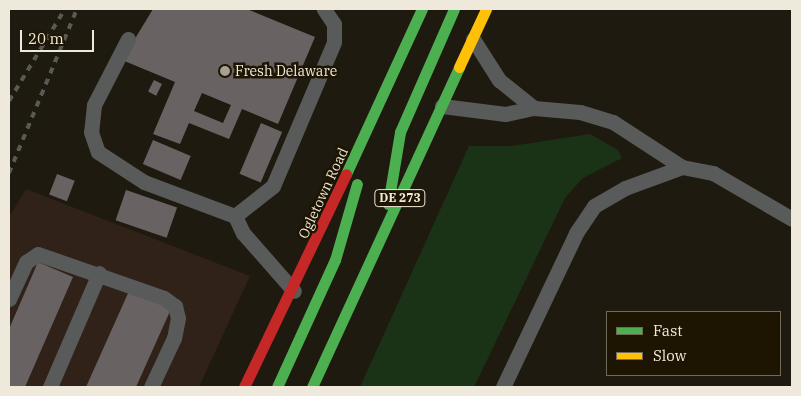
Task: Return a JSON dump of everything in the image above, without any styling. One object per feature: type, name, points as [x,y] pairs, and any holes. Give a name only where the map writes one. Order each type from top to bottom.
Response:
[{"type":"main road","name":"Ogletown Road","points":[[244,387],[294,291],[367,134],[422,9]]},
{"type":"main road","points":[[385,230],[400,132],[454,9]]},
{"type":"main road","name":"DE 273","points":[[312,387],[486,9]]},
{"type":"main road","points":[[277,387],[335,260],[355,198],[367,134]]},
{"type":"lane","points":[[235,216],[273,186],[334,42],[334,24],[324,9]]},
{"type":"lane","points":[[128,39],[94,105],[91,132],[98,152],[144,182],[235,216],[243,233],[294,291]]},
{"type":"lane","points":[[473,39],[499,80],[534,108]]},
{"type":"lane","points":[[442,106],[505,114],[534,108],[580,112],[613,122],[682,167],[713,173],[792,219]]},
{"type":"lane","points":[[503,387],[576,233],[594,206],[625,188],[682,167]]},
{"type":"lane","points":[[9,299],[26,262],[38,254],[99,274],[175,306],[174,338],[151,387]]},
{"type":"lane","points":[[50,387],[99,274]]},
{"type":"shaded area","points":[[26,189],[250,276],[199,387],[9,387],[9,217]]},
{"type":"green space","points":[[590,134],[618,150],[622,158],[583,178],[565,198],[474,387],[360,387],[469,146],[512,146]]},
{"type":"building","name":"Fresh Delaware","points":[[153,9],[247,9],[315,37],[278,124],[242,109],[229,139],[189,123],[180,144],[153,134],[175,82],[122,60]],"holes":[[[202,93],[231,105],[223,123],[194,111]]]},
{"type":"building","points":[[154,80],[162,84],[156,96],[148,92]]},
{"type":"building","points":[[261,123],[282,132],[261,183],[240,174]]},
{"type":"building","points":[[153,140],[191,156],[181,180],[143,164]]},
{"type":"building","points":[[57,174],[75,181],[67,201],[49,195]]},
{"type":"building","points":[[126,190],[177,208],[167,238],[116,220]]},
{"type":"building","points":[[38,262],[73,277],[25,387],[9,387],[9,329]]},
{"type":"building","points":[[129,291],[171,309],[136,387],[86,387]]},
{"type":"railway","points":[[9,101],[65,9]]},
{"type":"railway","points":[[9,173],[77,9]]},
{"type":"traffic: fast","points":[[346,174],[422,9]]},
{"type":"traffic: fast","points":[[388,204],[400,132],[454,9]]},
{"type":"traffic: fast","points":[[312,387],[459,67]]},
{"type":"traffic: fast","points":[[277,387],[335,260],[357,184]]},
{"type":"traffic: slow","points":[[459,67],[486,9]]},
{"type":"traffic: jam","points":[[244,387],[346,174]]},
{"type":"place","name":"Fresh Delaware","points":[[225,71]]}]
